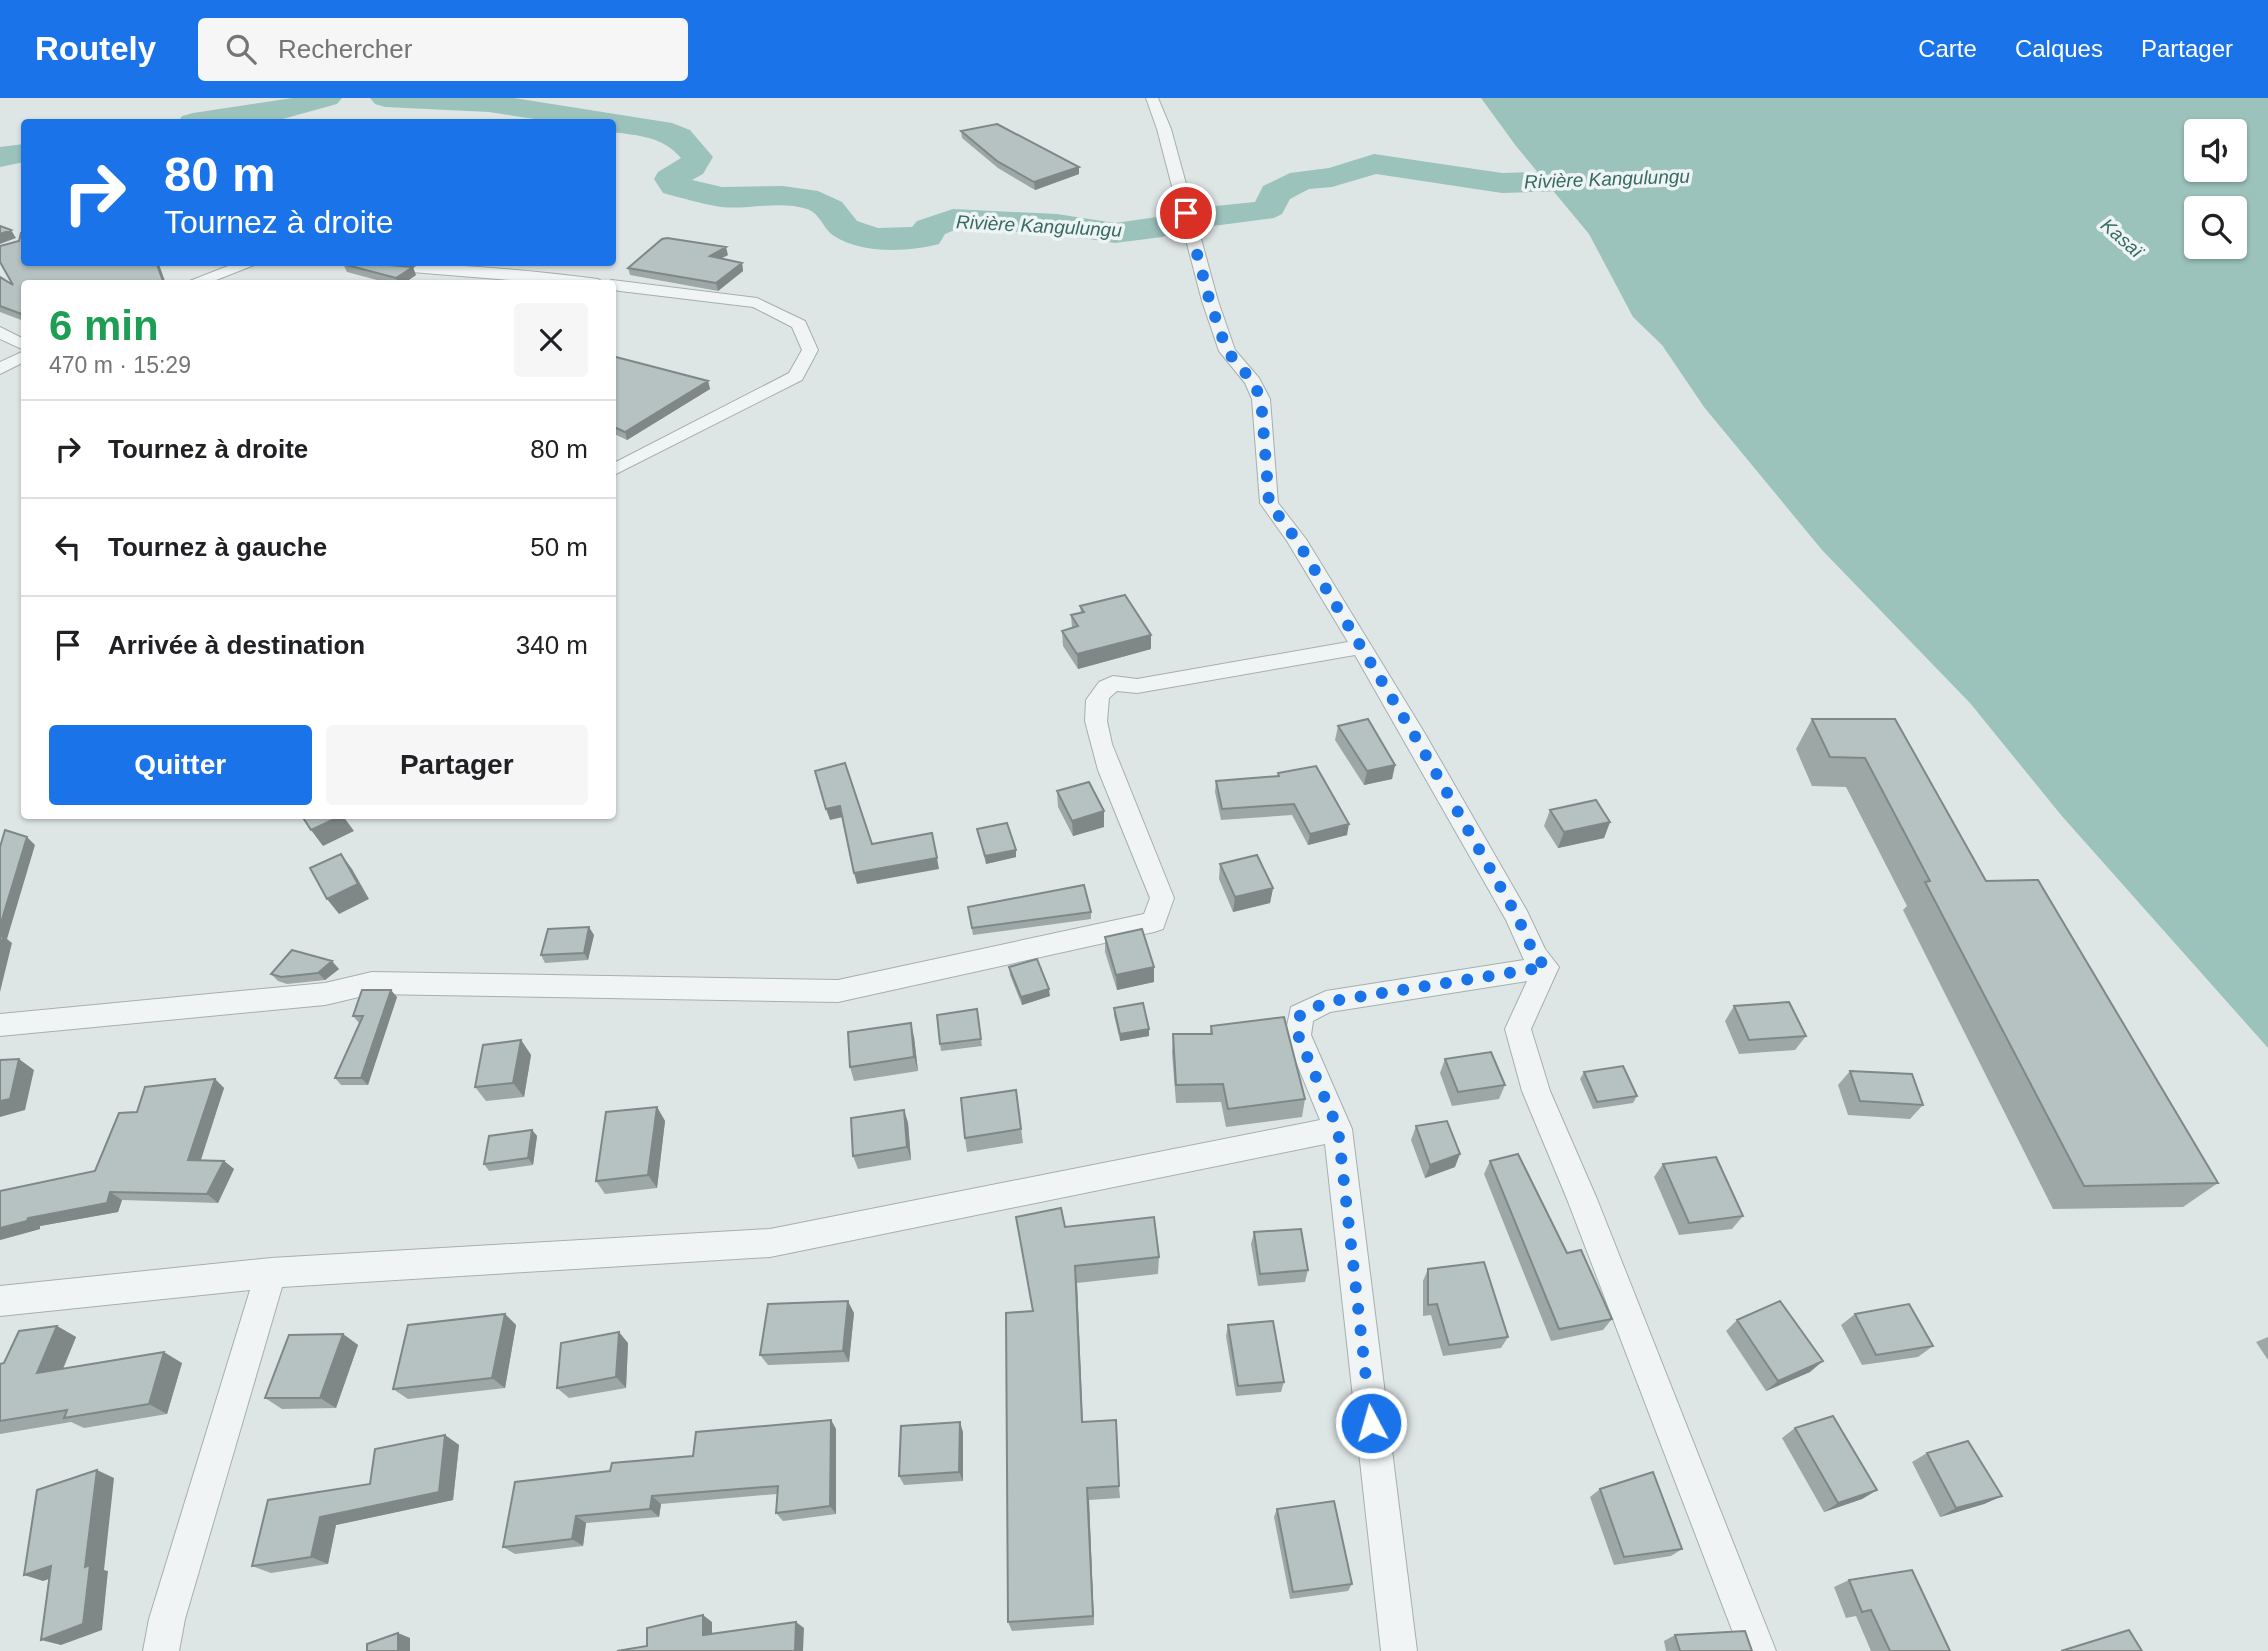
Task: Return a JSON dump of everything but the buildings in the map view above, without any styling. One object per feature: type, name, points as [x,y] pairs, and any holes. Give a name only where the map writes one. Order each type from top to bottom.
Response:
[{"type":"street","points":[[1152,98],[1164,129],[1187,218],[1227,351],[1253,382],[1261,399],[1269,503],[1296,539],[1361,647],[1518,918],[1535,956],[1546,967]]},
{"type":"street","points":[[201,280],[243,266]]},
{"type":"street","points":[[407,266],[568,280]]},
{"type":"street","points":[[616,285],[757,303],[799,324],[810,350],[796,376],[616,469]]},
{"type":"street","points":[[1,333],[21,343]]},
{"type":"street","points":[[0,369],[21,358]]},
{"type":"street","points":[[0,1025],[325,994],[372,983],[838,991],[1154,922],[1163,898],[1101,744],[1096,705],[1101,691],[1112,683],[1137,686],[1361,647]]},
{"type":"street","points":[[1399,1651],[1392,1610],[1338,1129],[1298,1035],[1300,1015],[1326,1002],[1546,967]]},
{"type":"street","points":[[1546,967],[1518,1029],[1536,1090],[1583,1199],[1758,1651]]},
{"type":"street","points":[[0,1301],[271,1273],[770,1243],[1338,1129]]},
{"type":"street","points":[[161,1651],[167,1619],[271,1273]]},
{"type":"water","name":"Kasaï","points":[[1481,98],[2268,98],[2268,1048],[2061,815],[1970,703],[1822,550],[1704,407],[1662,345],[1633,317],[1589,234],[1516,146]]},
{"type":"waterway","points":[[209,119],[252,111],[279,111],[327,98]]},
{"type":"waterway","name":"Rivière Kangulungu","points":[[385,98],[489,103],[591,119]]},
{"type":"waterway","name":"Rivière Kangulungu","points":[[616,123],[661,130],[679,137],[697,157],[692,167],[670,179],[675,186],[722,197],[783,196],[818,201],[830,209],[845,228],[875,239],[927,237],[929,228],[953,219],[1057,224],[1115,233],[1162,227],[1185,219],[1262,211],[1270,207],[1275,193],[1302,180],[1332,177],[1374,164],[1502,183],[1622,179]]},
{"type":"waterway","points":[[0,157],[21,154]]},
{"type":"route","points":[[1186,213],[1210,302],[1227,351],[1253,382],[1261,399],[1269,503],[1296,539],[1382,687],[1416,738],[1518,918],[1535,956],[1546,967],[1326,1002],[1300,1015],[1298,1035],[1338,1129],[1371,1423]]}]
